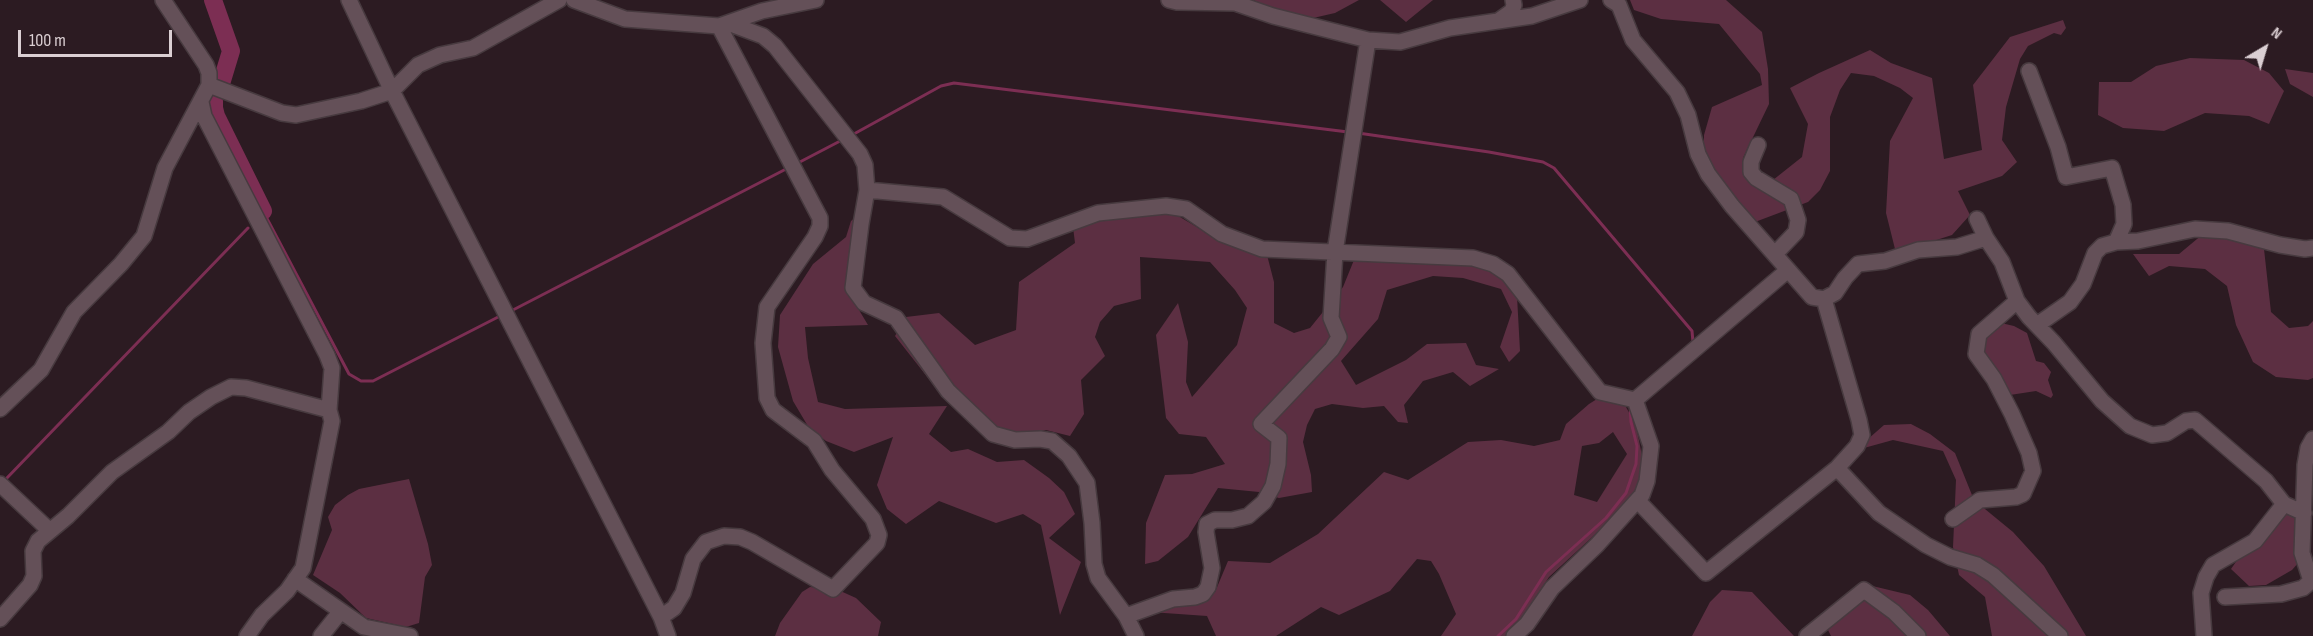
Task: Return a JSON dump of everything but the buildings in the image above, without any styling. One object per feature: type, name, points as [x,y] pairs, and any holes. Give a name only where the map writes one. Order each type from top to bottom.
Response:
[{"type":"street","points":[[0,409],[41,370],[74,312],[121,264],[144,236],[165,168],[209,85],[206,65],[163,0]]},
{"type":"street","points":[[349,0],[392,91],[661,617],[668,636]]},
{"type":"street","points":[[209,85],[268,109],[296,115],[361,101],[392,91],[418,65],[440,55],[473,48],[559,0]]},
{"type":"street","points":[[574,0],[625,19],[724,24],[763,36],[775,46],[847,136],[865,165],[867,190],[853,288],[864,303],[896,318],[948,391],[993,434],[1015,440],[1052,441],[1069,456],[1087,483],[1094,564],[1098,578],[1126,616],[1136,636]]},
{"type":"street","points":[[724,24],[762,11],[816,0]]},
{"type":"street","points":[[1169,0],[1234,3],[1274,16],[1368,40],[1400,42],[1450,28],[1532,16],[1580,0]]},
{"type":"street","points":[[1495,23],[1512,11],[1513,0]]},
{"type":"street","points":[[1611,0],[1619,6],[1633,40],[1677,92],[1688,115],[1698,154],[1708,174],[1732,206],[1812,297],[1824,299],[1835,293],[1858,264],[1886,261],[1918,250],[1957,247],[1986,238]]},
{"type":"street","points":[[661,617],[674,608],[683,593],[693,559],[706,542],[724,536],[740,537],[833,589],[877,543],[879,535],[873,519],[832,470],[814,441],[773,410],[767,398],[763,343],[767,307],[800,261],[820,226],[820,218],[724,24]]},
{"type":"street","points":[[1126,616],[1173,598],[1195,597],[1203,594],[1208,587],[1212,568],[1206,532],[1207,524],[1215,520],[1232,520],[1248,516],[1264,502],[1273,486],[1278,464],[1279,438],[1261,424],[1332,349],[1339,337],[1331,318],[1335,252],[1368,40]]},
{"type":"street","points":[[2029,71],[2058,147],[2066,177],[2112,168],[2123,205],[2124,224],[2116,242]]},
{"type":"street","points":[[201,102],[204,116],[332,368],[329,410],[332,421],[303,568],[296,579],[256,622],[247,636]]},
{"type":"street","points":[[1758,145],[1751,162],[1752,172],[1756,178],[1791,199],[1798,220],[1796,232],[1775,254]]},
{"type":"street","points":[[867,190],[943,197],[1010,238],[1027,239],[1098,213],[1166,206],[1186,209],[1222,234],[1262,249],[1473,258],[1493,264],[1508,274],[1600,392],[1632,399]]},
{"type":"street","points":[[1977,219],[2002,262],[2018,301],[2102,401],[2130,426],[2152,435],[2167,434],[2186,421],[2195,420],[2266,481],[2284,504],[2304,513]]},
{"type":"street","points":[[2037,325],[2070,302],[2083,284],[2095,254],[2102,246],[2116,242],[2138,241],[2195,229],[2228,231],[2280,245],[2313,248]]},
{"type":"street","points":[[1632,399],[1788,270]]},
{"type":"street","points":[[1638,501],[1707,573],[1837,468],[1857,446],[1862,435],[1824,299]]},
{"type":"street","points":[[1953,519],[1980,500],[2016,497],[2023,494],[2033,471],[2030,453],[2012,414],[1994,379],[1976,354],[1978,334],[2018,301]]},
{"type":"street","points":[[0,619],[30,585],[34,576],[34,545],[68,516],[112,472],[168,432],[189,412],[220,391],[231,387],[260,390],[329,410]]},
{"type":"street","points":[[1514,636],[1527,624],[1552,588],[1568,570],[1596,546],[1638,501],[1647,480],[1651,446],[1632,399]]},
{"type":"street","points":[[2225,597],[2281,594],[2312,584],[2302,553],[2305,465],[2308,448],[2313,439]]},
{"type":"street","points":[[1837,468],[1879,513],[1926,545],[1950,557],[1977,565],[1993,575],[2060,636]]},
{"type":"street","points":[[2,486],[49,530]]},
{"type":"street","points":[[2204,636],[2201,593],[2213,565],[2255,541],[2284,504]]},
{"type":"street","points":[[296,579],[341,611],[363,631],[410,636]]},
{"type":"street","points":[[1807,636],[1864,590],[1894,612],[1918,636]]},
{"type":"street","points":[[321,636],[341,611]]},
{"type":"shaded area","points":[[1253,0],[1359,0],[1335,13],[1300,21]]},
{"type":"shaded area","points":[[1380,0],[1433,0],[1406,22]]},
{"type":"shaded area","points":[[1630,0],[1726,0],[1762,32],[1768,69],[1769,104],[1743,158],[1747,171],[1773,180],[1802,157],[1808,124],[1790,88],[1870,50],[1891,63],[1932,78],[1944,159],[1982,150],[1973,85],[2010,37],[2063,20],[2066,28],[2061,35],[2054,33],[2028,46],[2020,59],[2006,107],[2002,140],[2017,162],[2002,176],[1958,191],[1970,215],[1952,235],[1896,253],[1886,213],[1890,141],[1913,98],[1900,88],[1874,76],[1851,73],[1840,90],[1830,117],[1830,171],[1820,190],[1808,202],[1755,222],[1739,208],[1704,159],[1704,135],[1712,107],[1762,85],[1760,74],[1719,24],[1661,19],[1634,10]]},
{"type":"shaded area","points":[[2190,58],[2244,60],[2269,73],[2284,91],[2269,124],[2249,116],[2205,113],[2164,131],[2123,128],[2098,115],[2099,82],[2131,82],[2156,66]]},
{"type":"shaded area","points":[[2285,69],[2313,73],[2313,97],[2290,84]]},
{"type":"shaded area","points":[[1168,210],[1224,243],[1267,255],[1274,282],[1274,323],[1294,333],[1310,328],[1343,287],[1354,260],[1471,262],[1508,278],[1517,296],[1520,351],[1509,362],[1500,347],[1512,312],[1501,289],[1463,278],[1433,276],[1387,290],[1378,319],[1341,361],[1356,385],[1406,360],[1427,344],[1466,343],[1476,365],[1499,369],[1470,386],[1453,372],[1423,381],[1404,405],[1408,423],[1398,422],[1384,406],[1363,408],[1332,404],[1315,409],[1307,425],[1303,442],[1311,475],[1312,492],[1279,498],[1259,492],[1218,488],[1188,537],[1158,561],[1145,564],[1146,523],[1165,475],[1192,474],[1225,464],[1206,437],[1179,434],[1166,418],[1156,335],[1178,303],[1188,342],[1186,382],[1192,397],[1237,345],[1247,308],[1235,290],[1210,262],[1140,257],[1141,299],[1114,306],[1100,322],[1095,337],[1105,356],[1081,380],[1084,414],[1070,436],[1046,430],[1025,435],[1002,435],[932,383],[895,336],[906,317],[939,313],[975,345],[1016,330],[1019,282],[1075,243],[1073,227],[1120,214]]},
{"type":"shaded area","points":[[856,217],[847,290],[868,325],[805,327],[808,358],[818,402],[845,409],[947,406],[929,434],[951,452],[968,449],[997,462],[1024,460],[1049,478],[1064,492],[1075,514],[1049,538],[1081,562],[1060,615],[1041,525],[1023,514],[996,523],[939,501],[906,524],[887,509],[877,485],[893,437],[854,452],[826,441],[809,428],[793,401],[778,347],[780,315],[813,264],[846,237],[851,221]]},
{"type":"shaded area","points":[[2203,234],[2263,240],[2271,312],[2289,328],[2308,326],[2313,321],[2313,378],[2308,380],[2276,377],[2253,362],[2236,325],[2227,286],[2205,269],[2169,266],[2149,276],[2133,254],[2179,254]]},
{"type":"shaded area","points":[[2001,323],[2014,326],[2027,333],[2036,361],[2044,363],[2051,372],[2048,380],[2053,395],[2051,398],[2036,391],[2010,395],[1976,348],[1984,337]]},
{"type":"shaded area","points":[[1610,397],[1622,400],[1636,425],[1642,456],[1639,494],[1549,577],[1516,627],[1506,636],[1441,636],[1456,614],[1431,561],[1417,559],[1390,591],[1339,615],[1321,607],[1276,636],[1216,636],[1207,616],[1150,612],[1148,604],[1215,592],[1228,561],[1270,563],[1318,534],[1384,472],[1408,480],[1468,442],[1501,440],[1534,446],[1560,440],[1566,424],[1597,399]],"holes":[[[1613,432],[1627,454],[1597,502],[1574,495],[1582,446],[1599,443]]]},
{"type":"shaded area","points":[[1911,424],[1930,434],[1955,453],[1974,500],[2013,532],[2044,566],[2086,636],[1992,636],[1985,597],[1959,575],[1953,547],[1956,480],[1943,451],[1893,440],[1864,448],[1868,439],[1884,425]]},
{"type":"shaded area","points":[[409,479],[432,565],[425,577],[419,623],[406,627],[366,618],[340,593],[313,575],[332,530],[328,517],[335,505],[359,489]]},
{"type":"shaded area","points":[[2286,513],[2310,525],[2306,554],[2292,570],[2266,585],[2249,586],[2231,569],[2268,515]]},
{"type":"shaded area","points":[[1860,583],[1910,595],[1928,610],[1950,636],[1831,636],[1827,628],[1845,610],[1852,590]]},
{"type":"shaded area","points":[[810,587],[836,589],[856,598],[881,622],[878,636],[775,636],[780,623],[802,592]]},
{"type":"shaded area","points":[[1722,590],[1752,592],[1794,636],[1692,636],[1710,602]]},
{"type":"waterway","points":[[213,0],[231,51],[221,84]]},
{"type":"waterway","points":[[852,135],[941,86],[954,83],[1348,132]]},
{"type":"waterway","points":[[214,101],[216,116],[263,211]]},
{"type":"waterway","points":[[1358,133],[1489,152],[1543,162],[1554,168],[1692,331],[1693,342]]},
{"type":"waterway","points":[[796,164],[844,139]]},
{"type":"waterway","points":[[511,311],[788,168]]},
{"type":"waterway","points":[[262,213],[263,211],[349,374],[361,381],[373,381],[502,315]]},
{"type":"waterway","points":[[5,480],[248,228]]},
{"type":"waterway","points":[[1636,391],[1651,377]]},
{"type":"waterway","points":[[1498,636],[1516,619],[1546,572],[1606,518],[1626,493],[1636,464],[1637,446],[1631,422],[1630,405]]}]
